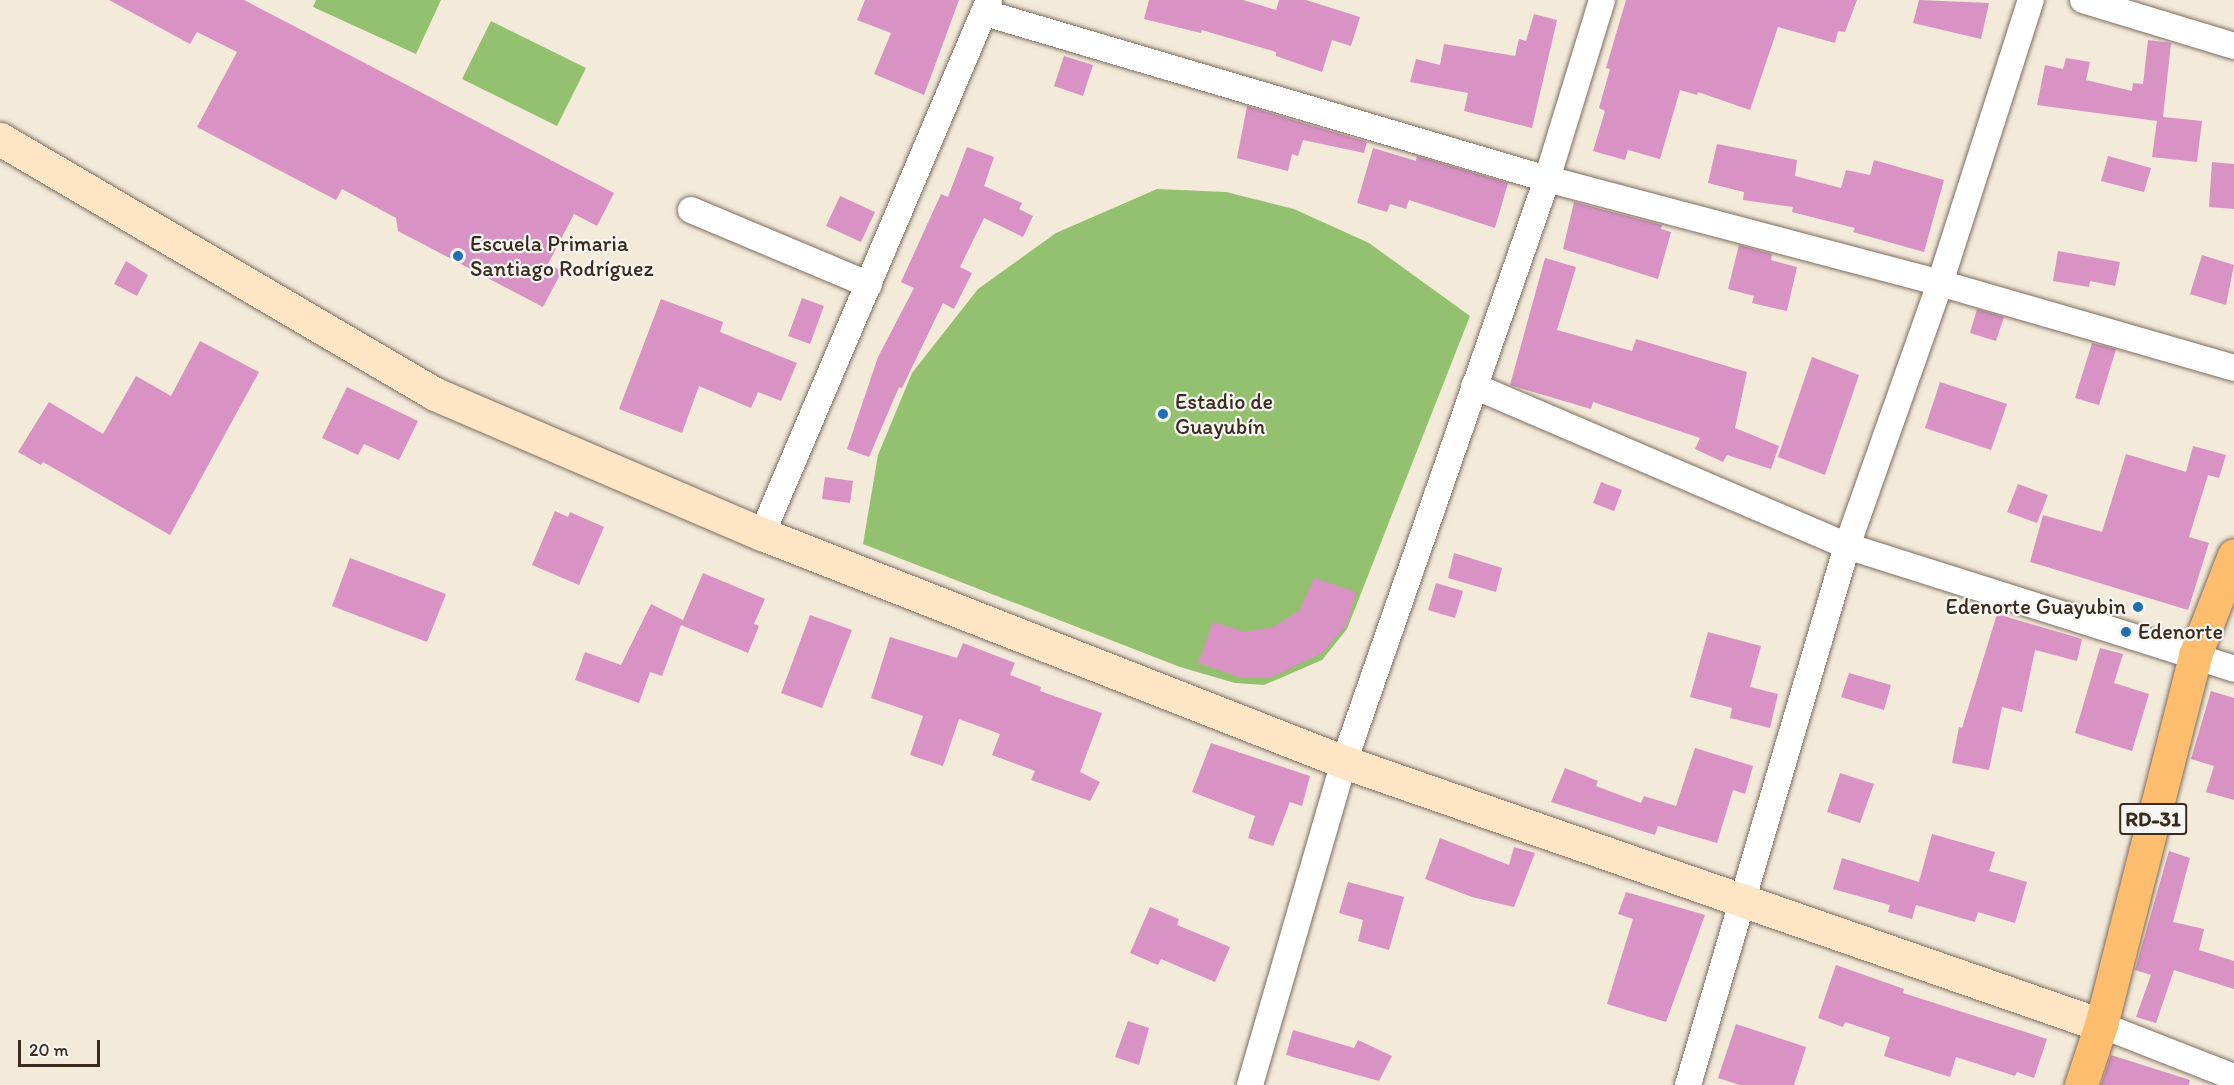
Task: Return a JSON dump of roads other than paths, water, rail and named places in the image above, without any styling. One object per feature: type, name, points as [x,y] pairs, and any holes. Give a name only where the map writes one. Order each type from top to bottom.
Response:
[{"type":"main road","name":"RD-31","points":[[2081,1085],[2101,1025],[2195,655],[2234,555]]},
{"type":"street","points":[[1250,1085],[1344,762],[1547,179],[1602,0]]},
{"type":"street","points":[[1688,1085],[1847,546],[1940,283],[2031,0]]},
{"type":"street","points":[[2083,0],[2234,46]]},
{"type":"street","points":[[762,534],[987,7],[1547,179],[1940,283],[2234,368]]},
{"type":"street","points":[[0,139],[435,394],[762,534],[1344,762],[2101,1025],[2234,1077]]},
{"type":"street","points":[[691,210],[869,285]]},
{"type":"street","points":[[1474,386],[1847,546],[2234,669]]},
{"type":"place","name":"Escuela Primaria Santiago Rodríguez","points":[[458,256]]},
{"type":"place","name":"Estadio de Guayubín","points":[[1163,414]]},
{"type":"place","name":"Edenorte Guayubin","points":[[2138,607]]},
{"type":"place","name":"Edenorte","points":[[2126,632]]}]
